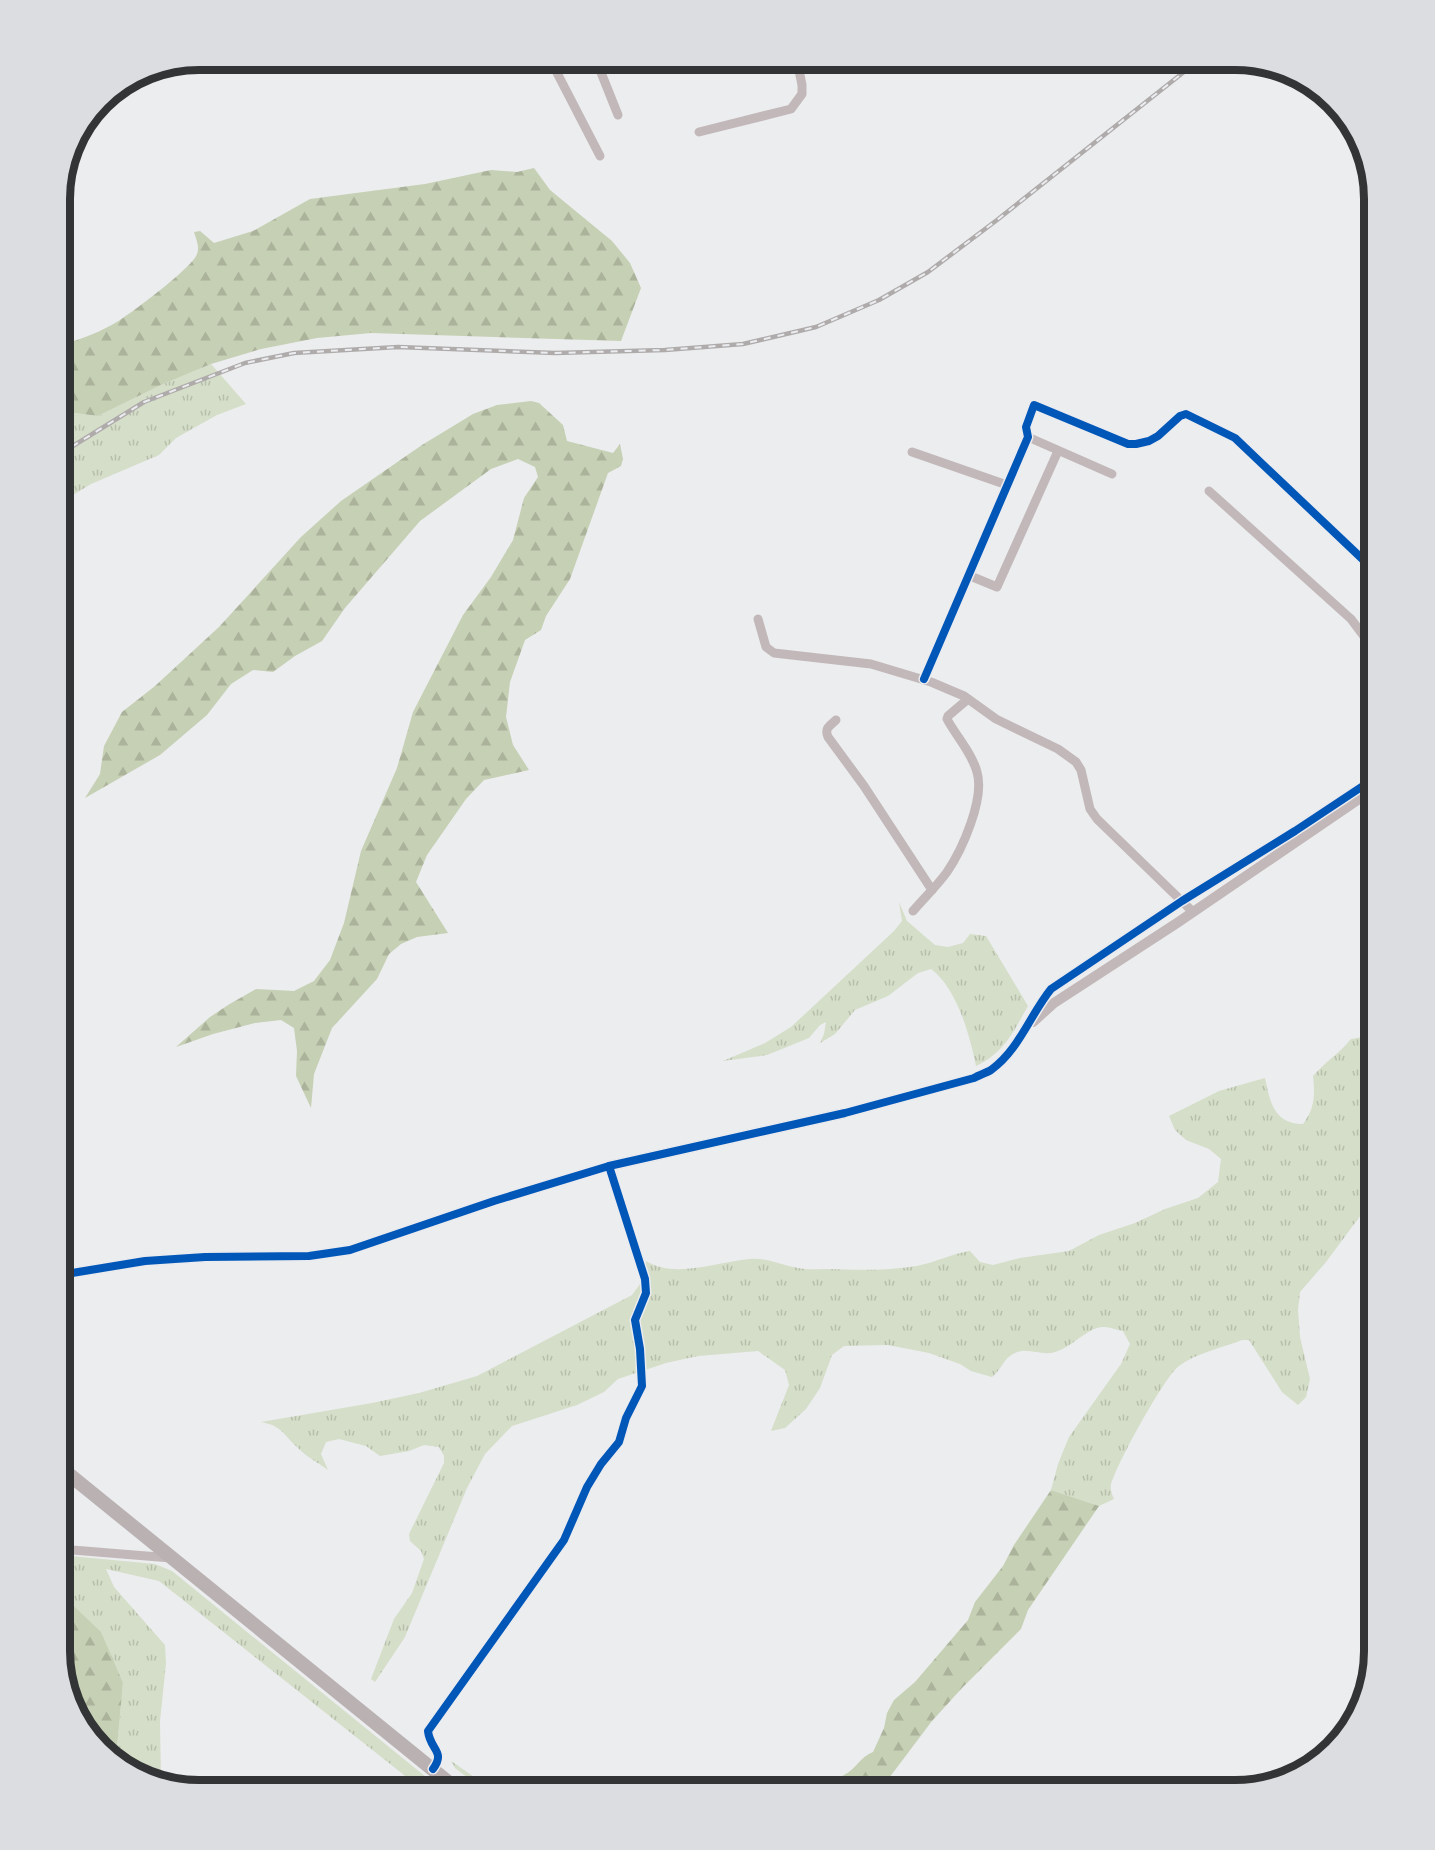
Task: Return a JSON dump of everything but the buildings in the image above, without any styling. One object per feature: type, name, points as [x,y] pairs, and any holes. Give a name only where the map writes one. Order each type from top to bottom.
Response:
[{"type":"main road","points":[[70,1475],[446,1780]]},
{"type":"street","points":[[556,70],[600,156]]},
{"type":"street","points":[[600,70],[618,115]]},
{"type":"street","points":[[699,132],[791,109],[802,94],[799,71]]},
{"type":"street","points":[[924,679],[1028,437],[1026,427],[1034,405],[1120,442],[1136,444],[1158,436],[1180,416],[1186,414],[1195,417],[1212,428],[1235,438],[1364,561]]},
{"type":"street","points":[[1028,437],[1112,474]]},
{"type":"street","points":[[968,575],[998,587],[1058,451]]},
{"type":"street","points":[[912,452],[1007,485]]},
{"type":"street","points":[[1209,491],[1351,619],[1364,636]]},
{"type":"street","points":[[758,619],[766,646],[774,653],[871,664],[924,679],[968,699],[996,719],[1058,749],[1076,762],[1081,770],[1090,809],[1097,819],[1193,912]]},
{"type":"street","points":[[913,911],[946,873],[958,854],[976,803],[979,781],[975,766],[946,719],[968,699]]},
{"type":"street","points":[[836,720],[827,728],[828,737],[864,786],[932,890]]},
{"type":"street","points":[[70,1273],[145,1261],[205,1257],[309,1256],[350,1250],[494,1200],[609,1166],[845,1113],[974,1078],[991,1071],[1008,1053],[1051,989],[1182,901],[1364,785]]},
{"type":"street","points":[[1028,1026],[1054,1003],[1364,796]]},
{"type":"street","points":[[1168,911],[1177,923]]},
{"type":"street","points":[[433,1769],[439,1759],[439,1754],[430,1742],[428,1731],[564,1540],[587,1487],[601,1464],[619,1442],[626,1418],[642,1386],[640,1349],[635,1320],[646,1293],[645,1279],[609,1166]]},
{"type":"street","points":[[70,1550],[172,1558]]},
{"type":"green space","points":[[534,168],[550,190],[612,241],[630,263],[641,288],[621,341],[371,333],[317,338],[261,349],[211,364],[161,385],[98,416],[71,412],[71,342],[113,324],[175,278],[197,254],[198,246],[194,232],[200,231],[214,243],[253,231],[310,199],[425,184],[491,170],[517,172]]},
{"type":"green space","points":[[211,364],[246,404],[217,415],[176,438],[159,455],[91,484],[71,496],[71,412],[98,416],[161,385]]},
{"type":"green space","points":[[531,401],[539,403],[563,425],[567,441],[613,453],[620,444],[623,459],[621,466],[608,473],[570,579],[546,616],[541,630],[525,640],[510,682],[506,717],[513,745],[529,770],[484,780],[466,799],[427,855],[416,882],[448,933],[417,937],[401,944],[389,954],[377,979],[332,1028],[314,1074],[311,1108],[296,1076],[297,1051],[294,1028],[281,1020],[255,1023],[176,1047],[210,1017],[256,989],[294,991],[314,981],[330,960],[344,923],[361,851],[397,768],[413,712],[463,615],[491,577],[513,540],[524,498],[538,477],[535,467],[518,459],[491,469],[420,521],[345,608],[322,641],[273,672],[253,670],[231,684],[207,715],[160,755],[85,798],[100,774],[104,746],[122,712],[155,686],[219,627],[301,537],[341,501],[422,445],[473,414],[497,405]]},
{"type":"green space","points":[[899,902],[907,921],[935,945],[948,947],[963,943],[970,934],[986,936],[1028,1006],[1001,1048],[976,1066],[966,1027],[955,1000],[940,977],[931,969],[918,973],[888,996],[855,1010],[835,1034],[820,1043],[826,1022],[820,1025],[809,1038],[767,1055],[723,1061],[765,1043],[791,1027],[894,931],[902,921]]},
{"type":"green space","points":[[1364,1037],[1364,1211],[1326,1262],[1300,1292],[1298,1310],[1300,1337],[1310,1379],[1306,1397],[1298,1405],[1282,1392],[1249,1340],[1242,1340],[1193,1358],[1179,1366],[1163,1387],[1114,1475],[1111,1492],[1114,1499],[1099,1506],[1051,1490],[1069,1437],[1121,1364],[1130,1344],[1123,1331],[1106,1327],[1098,1328],[1055,1352],[1021,1351],[1008,1358],[992,1377],[971,1371],[960,1364],[929,1353],[888,1345],[844,1346],[832,1355],[820,1388],[806,1409],[785,1428],[771,1431],[789,1385],[785,1370],[758,1351],[698,1356],[666,1363],[618,1379],[604,1392],[577,1405],[512,1426],[485,1454],[467,1488],[405,1637],[375,1682],[371,1679],[394,1619],[412,1593],[424,1559],[421,1551],[410,1541],[409,1534],[444,1463],[444,1456],[439,1447],[424,1445],[409,1451],[380,1456],[366,1446],[339,1439],[326,1442],[321,1454],[328,1470],[303,1453],[278,1428],[261,1422],[419,1393],[477,1376],[632,1295],[640,1284],[646,1261],[670,1269],[696,1268],[755,1259],[805,1269],[872,1270],[917,1266],[970,1251],[980,1262],[993,1265],[1020,1258],[1069,1251],[1099,1235],[1198,1198],[1218,1182],[1221,1159],[1209,1149],[1186,1140],[1175,1130],[1169,1116],[1219,1091],[1265,1078],[1275,1110],[1286,1120],[1303,1124],[1313,1101],[1313,1076],[1351,1039]]},
{"type":"green space","points":[[1051,1490],[1099,1506],[1028,1610],[1021,1629],[932,1721],[888,1780],[833,1780],[844,1775],[865,1756],[873,1752],[894,1700],[915,1682],[968,1620],[975,1602],[1003,1566],[1014,1545]]},
{"type":"green space","points":[[70,1556],[155,1564],[172,1571],[430,1780],[410,1780],[159,1581],[106,1569],[114,1587],[165,1645],[166,1663],[160,1721],[161,1774],[128,1758],[117,1749],[123,1683],[70,1607]]},
{"type":"green space","points":[[70,1603],[101,1632],[123,1683],[117,1749],[92,1722],[80,1700],[70,1650]]},
{"type":"green space","points":[[451,1761],[479,1780],[471,1780],[455,1768]]},
{"type":"railway","points":[[71,447],[144,402],[245,363],[294,353],[398,347],[555,353],[665,350],[743,344],[816,327],[879,300],[928,272],[1185,71]]},
{"type":"cycle path","points":[[924,679],[1028,437],[1026,427],[1034,405],[1128,444],[1149,441],[1180,416],[1186,414],[1235,438],[1364,561]]},
{"type":"cycle path","points":[[70,1273],[145,1261],[205,1257],[309,1256],[350,1250],[494,1201],[609,1166],[845,1113],[974,1078],[991,1070],[1009,1053],[1051,989],[1182,901],[1364,785]]},
{"type":"cycle path","points":[[433,1769],[437,1763],[438,1754],[428,1731],[564,1540],[587,1487],[601,1464],[619,1442],[626,1418],[642,1386],[640,1349],[635,1320],[646,1293],[645,1279],[609,1166]]}]
